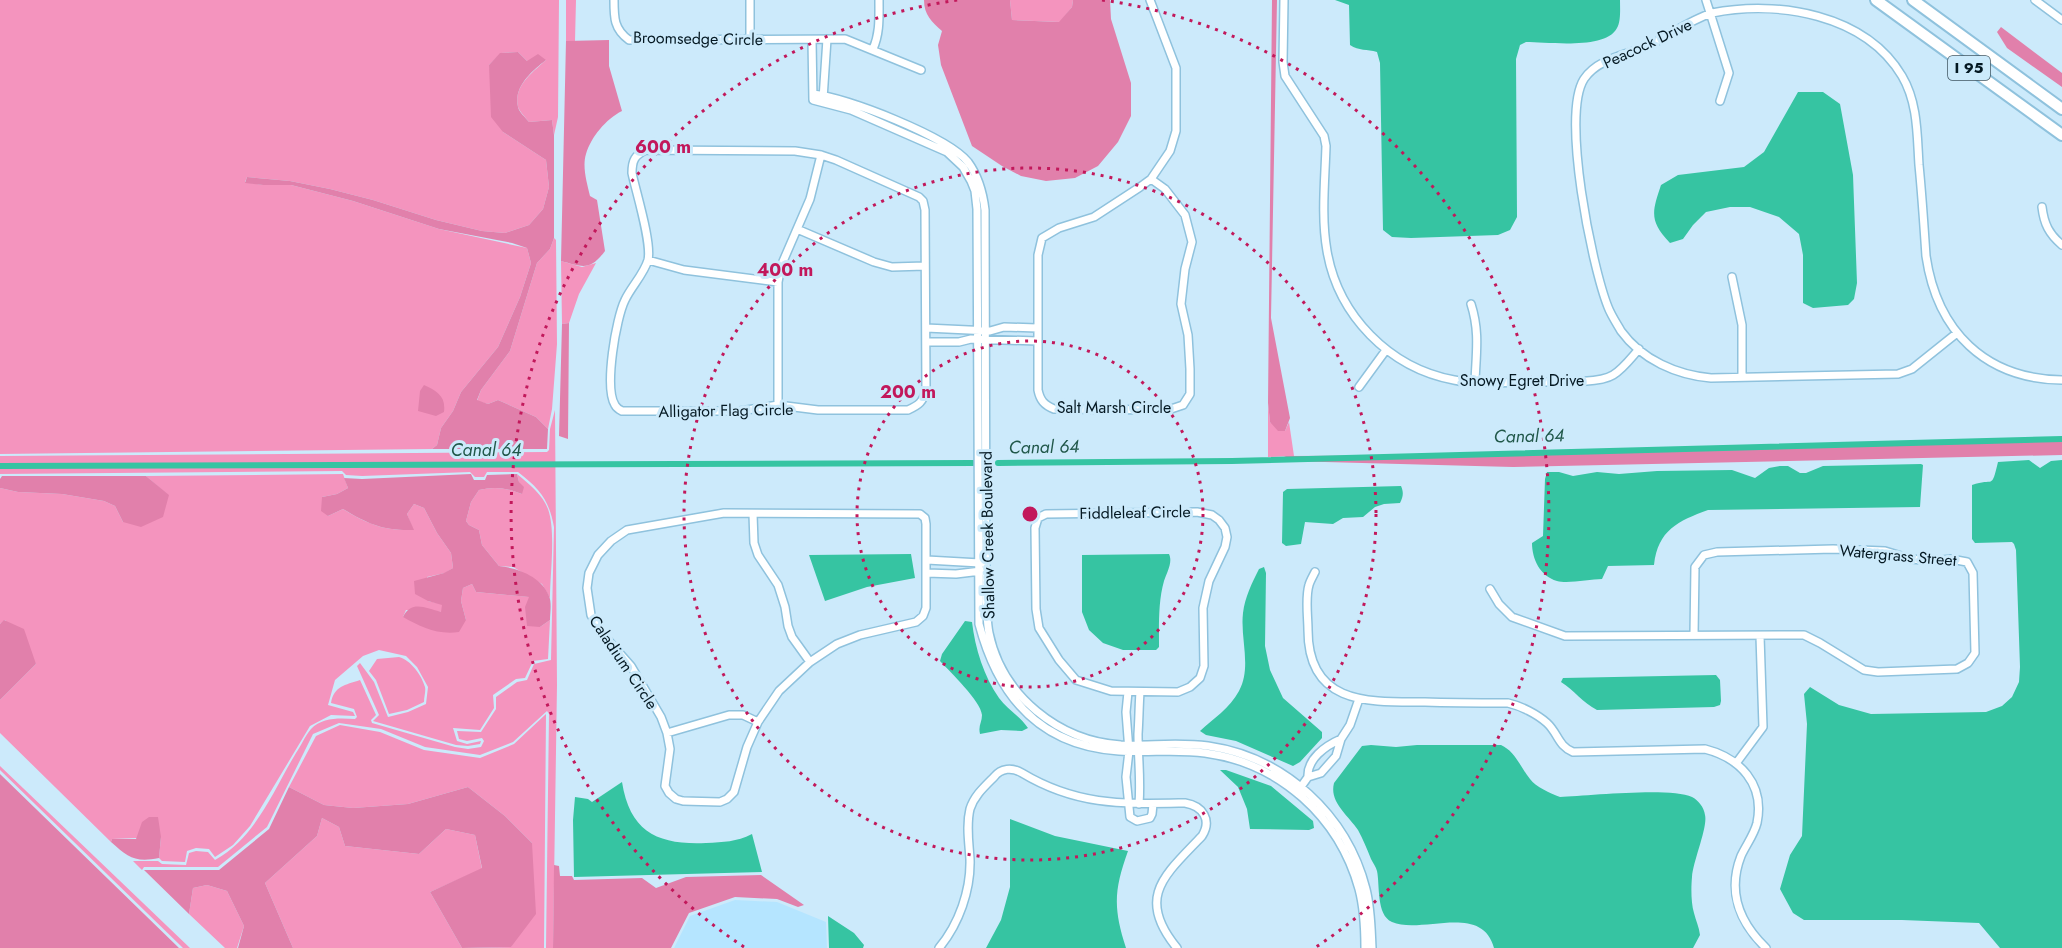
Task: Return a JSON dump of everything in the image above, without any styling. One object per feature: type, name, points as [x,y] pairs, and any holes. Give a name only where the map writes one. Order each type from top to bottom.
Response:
[{"type":"highway","name":"I 95","points":[[1876,0],[2062,135]]},
{"type":"highway","name":"I 95","points":[[1913,0],[2062,109]]},
{"type":"street","name":"Broomsedge Circle","points":[[614,0],[614,20],[619,32],[629,40],[852,40],[921,70]]},
{"type":"street","points":[[750,0],[750,40]]},
{"type":"street","points":[[873,49],[879,30],[879,0]]},
{"type":"street","name":"Salt Marsh Circle","points":[[1150,0],[1176,68],[1176,131],[1170,151],[1151,179],[1094,217],[1059,228],[1042,238],[1038,255],[1037,341],[1040,398],[1045,405],[1054,409],[1168,410],[1184,405],[1190,394],[1188,335],[1182,304],[1185,269],[1192,242],[1185,215],[1165,189],[1151,179]]},
{"type":"street","name":"Snowy Egret Drive","points":[[1284,0],[1283,62],[1285,76],[1318,125],[1326,146],[1325,231],[1331,271],[1348,308],[1364,330],[1386,350],[1407,363],[1437,376],[1474,382],[1594,381],[1604,379],[1624,366],[1639,349]]},
{"type":"street","points":[[1706,0],[1729,73],[1720,101]]},
{"type":"street","points":[[2035,0],[2062,20]]},
{"type":"street","name":"Peacock Drive","points":[[1759,5],[1786,6],[1827,16],[1854,30],[1877,47],[1891,62],[1902,76],[1913,105],[1929,273],[1939,306],[1957,333],[1912,369],[1898,374],[1695,376],[1673,370],[1639,349],[1623,333],[1609,310],[1600,286],[1577,173],[1578,94],[1582,82],[1591,70],[1602,63],[1651,45],[1682,26],[1711,14],[1737,8],[1759,5]]},
{"type":"street","points":[[823,98],[827,39]]},
{"type":"street","points":[[812,40],[813,67],[826,67]]},
{"type":"street","name":"Shallow Creek Boulevard","points":[[813,67],[813,97],[823,98],[946,152],[963,167],[975,191],[981,331],[982,571],[979,624],[986,648],[1001,681],[1018,704],[1034,720],[1055,734],[1079,744],[1102,750],[1139,748],[1232,758],[1258,767],[1315,799],[1347,840],[1358,866],[1366,890],[1372,948]]},
{"type":"street","name":"Alligator Flag Circle","points":[[646,150],[658,150],[795,151],[821,155],[919,197],[923,201],[926,266],[926,390],[924,399],[919,405],[908,410],[818,410],[778,405],[740,411],[622,411],[615,406],[612,396],[612,351],[616,327],[624,302],[648,260],[646,237],[632,173],[632,162],[637,155],[646,150]]},
{"type":"street","points":[[778,405],[778,282],[781,266],[810,199],[821,155]]},
{"type":"street","points":[[2042,207],[2046,227],[2062,245]]},
{"type":"street","points":[[796,229],[874,262],[892,267],[926,266]]},
{"type":"street","points":[[648,260],[684,270],[778,282]]},
{"type":"street","points":[[1732,277],[1742,325],[1742,377]]},
{"type":"street","points":[[1471,304],[1477,322],[1474,382]]},
{"type":"street","points":[[926,328],[981,331],[1004,327],[1037,327]]},
{"type":"street","points":[[1957,333],[1973,350],[2002,367],[2044,380],[2062,380]]},
{"type":"street","points":[[926,342],[981,339],[1037,341]]},
{"type":"street","points":[[1359,387],[1386,350]]},
{"type":"street","name":"Fiddleleaf Circle","points":[[1197,512],[1219,519],[1225,528],[1227,537],[1225,547],[1209,581],[1203,608],[1205,658],[1200,678],[1190,687],[1178,692],[1140,692],[1111,691],[1076,680],[1047,644],[1039,628],[1036,609],[1035,528],[1038,518],[1046,514],[1197,512]]},
{"type":"street","points":[[753,514],[754,543],[758,555],[778,585],[792,637],[810,662]]},
{"type":"street","name":"Caladium Circle","points":[[920,514],[925,518],[926,524],[927,560],[926,608],[923,616],[916,622],[860,635],[837,644],[810,662],[779,691],[758,722],[747,747],[734,792],[728,799],[720,802],[683,801],[669,793],[665,786],[665,779],[670,749],[661,717],[631,666],[600,631],[591,615],[586,588],[589,573],[598,555],[611,541],[627,530],[711,515],[920,514]]},
{"type":"street","name":"Watergrass Street","points":[[1490,589],[1499,604],[1512,617],[1565,636],[1804,635],[1864,670],[1878,672],[1957,669],[1968,663],[1975,653],[1973,573],[1967,562],[1951,559],[1934,561],[1911,559],[1885,551],[1833,549],[1717,552],[1704,555],[1695,567],[1694,635]]},
{"type":"street","points":[[927,560],[982,562]]},
{"type":"street","points":[[927,573],[956,574],[982,571]]},
{"type":"street","points":[[1315,572],[1308,585],[1308,645],[1313,662],[1322,678],[1338,691],[1359,699],[1384,702],[1508,703],[1520,706],[1547,723],[1559,743],[1565,749],[1573,752],[1705,749],[1721,753],[1737,762],[1751,779],[1758,807],[1757,824],[1741,857],[1736,876],[1736,896],[1745,924],[1760,946]]},
{"type":"street","points":[[1737,762],[1763,727],[1760,636]]},
{"type":"street","points":[[1128,692],[1126,719],[1129,748],[1126,777],[1130,817],[1137,821],[1149,818],[1153,804]]},
{"type":"street","points":[[1139,804],[1140,692]]},
{"type":"street","points":[[1308,777],[1321,773],[1336,756],[1359,699]]},
{"type":"street","points":[[667,733],[729,715],[743,715],[758,722]]},
{"type":"street","points":[[1298,790],[1308,777],[1310,766],[1317,756],[1323,749],[1341,739]]},
{"type":"street","points":[[1317,756],[1328,765]]},
{"type":"street","points":[[939,948],[948,937],[966,897],[970,876],[969,811],[974,798],[999,771],[1008,769],[1017,770],[1060,793],[1088,800],[1128,804],[1194,805],[1203,811],[1206,829],[1202,836],[1166,874],[1160,884],[1157,912],[1160,924],[1177,948]]},
{"type":"street","name":"Shallow Creek Boulevard","points":[[1298,790],[1340,842],[1351,867],[1359,891],[1363,914],[1365,948]]},
{"type":"shaded area","points":[[0,0],[559,0],[558,117],[554,135],[552,120],[529,122],[518,107],[517,99],[525,80],[546,60],[527,61],[518,52],[501,53],[489,65],[503,132],[546,160],[549,187],[543,209],[529,225],[505,233],[482,231],[330,189],[290,181],[247,177],[245,182],[263,185],[291,185],[353,201],[439,229],[527,248],[531,263],[520,297],[498,347],[461,392],[453,411],[441,428],[437,445],[432,449],[0,454]]},
{"type":"shaded area","points":[[566,0],[576,0],[575,41],[566,41]]},
{"type":"shaded area","points":[[924,0],[1010,0],[1012,20],[1059,22],[1072,7],[1073,0],[1110,0],[1111,19],[1131,83],[1131,116],[1118,142],[1098,166],[1075,178],[1046,181],[1021,176],[972,146],[941,65],[938,45],[942,31],[927,14]]},
{"type":"shaded area","points":[[1010,0],[1073,0],[1072,7],[1060,22],[1012,20]]},
{"type":"shaded area","points":[[1272,0],[1277,0],[1271,318],[1290,418],[1285,431],[1278,431],[1270,422],[1268,403]]},
{"type":"shaded area","points":[[1335,0],[1620,0],[1620,18],[1617,28],[1611,35],[1589,42],[1526,42],[1520,45],[1516,59],[1517,217],[1510,230],[1498,235],[1411,238],[1392,237],[1383,230],[1380,63],[1377,52],[1350,45],[1349,5]]},
{"type":"shaded area","points":[[2001,27],[2062,73],[2062,87],[2007,48],[1997,32]]},
{"type":"shaded area","points":[[609,40],[609,66],[622,111],[610,119],[595,135],[588,148],[585,164],[590,196],[597,200],[605,251],[595,262],[581,266],[561,261],[566,41]]},
{"type":"shaded area","points":[[518,52],[527,61],[538,54],[546,60],[525,80],[517,100],[521,113],[529,122],[552,120],[554,238],[550,249],[537,263],[510,351],[481,390],[477,400],[488,404],[498,400],[536,417],[548,429],[547,449],[432,449],[437,445],[441,428],[453,411],[461,392],[498,347],[520,297],[531,263],[527,248],[439,229],[353,201],[291,185],[245,183],[247,177],[290,181],[330,189],[482,231],[505,233],[529,225],[543,209],[549,187],[546,160],[503,132],[491,117],[489,65],[500,53]]},
{"type":"shaded area","points":[[1798,92],[1823,92],[1840,104],[1853,175],[1857,283],[1854,299],[1848,305],[1813,308],[1803,303],[1803,255],[1799,234],[1779,217],[1750,207],[1730,207],[1706,212],[1683,239],[1670,243],[1658,228],[1654,216],[1661,185],[1678,175],[1744,167],[1764,152]]},
{"type":"shaded area","points":[[554,238],[556,240],[557,344],[552,409],[548,429],[536,417],[498,400],[488,404],[477,401],[481,390],[510,351],[537,263],[550,249]]},
{"type":"shaded area","points":[[561,261],[582,267],[596,263],[579,294],[569,323],[562,324]]},
{"type":"shaded area","points":[[569,323],[568,439],[559,436],[562,324]]},
{"type":"shaded area","points":[[424,385],[440,395],[444,402],[444,412],[436,416],[418,411],[420,391]]},
{"type":"shaded area","points":[[1268,403],[1270,422],[1285,431],[1289,422],[1294,456],[1268,457]]},
{"type":"shaded area","points":[[555,410],[557,685],[553,948],[546,948],[549,714],[547,711],[513,742],[480,755],[425,747],[381,729],[339,723],[313,734],[267,827],[218,867],[144,867],[142,870],[133,861],[158,861],[162,864],[186,865],[189,853],[196,851],[208,852],[215,860],[242,839],[262,812],[311,729],[326,720],[357,717],[354,709],[331,703],[335,693],[350,683],[360,680],[376,715],[371,720],[372,723],[455,747],[468,749],[481,747],[484,741],[482,738],[467,741],[459,739],[457,731],[481,732],[496,709],[496,697],[517,682],[527,680],[534,664],[551,660],[554,527],[549,509],[538,490],[518,472],[487,472],[484,477],[475,477],[470,472],[362,476],[346,475],[342,471],[0,474],[0,456],[547,452]]},
{"type":"shaded area","points":[[2062,438],[2062,455],[1513,467],[1287,461],[1284,457],[1511,455]]},
{"type":"shaded area","points":[[2029,460],[2040,468],[2051,461],[2062,460],[2062,948],[2000,948],[1979,923],[1804,920],[1793,913],[1780,889],[1790,855],[1802,836],[1807,724],[1804,694],[1810,687],[1839,705],[1871,714],[1986,712],[2002,706],[2012,697],[2019,682],[2020,667],[2016,550],[2012,542],[1975,543],[1972,539],[1972,485],[1991,481],[1998,462]]},
{"type":"shaded area","points":[[1923,465],[1920,507],[1708,510],[1687,518],[1671,528],[1660,543],[1654,565],[1608,566],[1602,579],[1567,582],[1551,579],[1538,566],[1534,555],[1532,543],[1543,536],[1547,472],[1559,472],[1573,476],[1597,472],[1619,474],[1732,470],[1755,478],[1769,468],[1780,466],[1788,466],[1800,473],[1806,473],[1823,466]]},
{"type":"shaded area","points":[[343,474],[348,488],[337,494],[322,497],[328,516],[343,509],[376,526],[413,530],[407,514],[414,504],[424,508],[451,553],[453,568],[445,573],[427,577],[428,601],[442,604],[442,612],[406,610],[403,617],[466,620],[461,601],[463,588],[472,584],[476,592],[530,597],[540,627],[550,620],[548,659],[533,661],[525,678],[516,679],[493,695],[494,708],[480,730],[453,728],[457,741],[467,744],[481,741],[480,744],[468,746],[456,745],[373,721],[379,715],[357,666],[360,663],[374,682],[388,717],[426,704],[428,687],[417,667],[406,656],[379,650],[363,656],[335,680],[328,705],[353,712],[355,716],[331,715],[310,726],[250,826],[233,845],[215,857],[209,849],[196,848],[187,851],[185,862],[162,861],[159,858],[161,837],[112,839],[111,842],[0,733],[0,700],[36,664],[5,620],[0,624],[0,488],[104,501],[115,506],[123,522],[168,495],[146,476]]},
{"type":"shaded area","points":[[471,474],[474,480],[485,480],[487,475],[517,474],[519,482],[524,487],[522,494],[501,488],[479,490],[471,502],[466,521],[479,530],[482,545],[499,566],[528,575],[546,589],[550,602],[550,620],[540,627],[527,626],[525,607],[529,597],[476,592],[472,584],[463,588],[461,601],[466,620],[459,632],[436,631],[410,621],[403,617],[410,608],[424,607],[441,612],[442,605],[415,594],[414,581],[444,573],[453,568],[451,553],[424,508],[414,504],[407,514],[414,530],[376,526],[343,509],[328,516],[321,511],[322,497],[337,494],[348,488],[344,478]]},
{"type":"shaded area","points":[[517,474],[539,494],[548,509],[552,529],[550,598],[542,584],[513,567],[499,566],[482,545],[479,530],[466,521],[471,502],[479,490],[501,488],[522,494]]},
{"type":"shaded area","points":[[2,476],[146,476],[169,495],[163,517],[141,527],[123,522],[115,506],[104,501],[0,488]]},
{"type":"shaded area","points":[[1401,486],[1403,495],[1400,503],[1384,504],[1375,507],[1363,517],[1343,518],[1333,524],[1305,522],[1301,544],[1286,546],[1282,543],[1283,492],[1287,489]]},
{"type":"shaded area","points":[[911,554],[915,578],[867,587],[825,601],[809,555]]},
{"type":"shaded area","points":[[1169,554],[1170,564],[1162,589],[1160,606],[1159,647],[1156,650],[1123,650],[1103,643],[1089,630],[1082,612],[1082,555]]},
{"type":"shaded area","points":[[1264,567],[1266,573],[1265,646],[1270,670],[1283,698],[1322,732],[1322,738],[1300,762],[1293,766],[1236,741],[1206,735],[1200,731],[1231,703],[1243,682],[1245,672],[1242,623],[1244,607],[1259,569]]},
{"type":"shaded area","points":[[4,620],[24,629],[36,664],[0,700],[0,624]]},
{"type":"shaded area","points":[[965,621],[972,622],[981,662],[994,690],[1002,702],[1028,728],[1022,731],[1001,730],[980,734],[982,715],[980,709],[971,695],[940,661],[942,654]]},
{"type":"shaded area","points":[[399,657],[412,665],[421,678],[425,689],[424,702],[407,710],[389,714],[376,680],[369,671],[377,659]]},
{"type":"shaded area","points":[[1716,675],[1720,680],[1721,701],[1720,705],[1714,707],[1597,710],[1561,682],[1563,678]]},
{"type":"shaded area","points":[[546,714],[544,948],[463,948],[511,947],[532,843],[505,816],[468,787],[408,804],[353,808],[324,805],[289,787],[316,736],[340,725],[380,732],[424,750],[480,758],[514,744]]},
{"type":"shaded area","points":[[1501,745],[1514,756],[1533,782],[1560,797],[1648,792],[1681,794],[1694,798],[1703,809],[1705,820],[1692,877],[1692,905],[1700,935],[1693,948],[1494,948],[1487,934],[1477,926],[1464,923],[1404,925],[1392,922],[1383,913],[1376,868],[1358,830],[1340,808],[1333,790],[1334,783],[1362,746],[1396,747]]},
{"type":"shaded area","points":[[0,766],[190,948],[183,948],[0,770]]},
{"type":"shaded area","points":[[1220,770],[1271,786],[1313,821],[1314,828],[1309,830],[1250,829],[1247,809],[1238,787]]},
{"type":"shaded area","points":[[0,774],[179,948],[0,948]]},
{"type":"shaded area","points":[[622,782],[632,813],[649,832],[661,838],[689,843],[730,841],[752,834],[762,872],[574,877],[575,797],[592,802]]},
{"type":"shaded area","points":[[289,787],[324,805],[353,808],[408,804],[468,787],[505,816],[532,843],[536,914],[511,947],[462,948],[430,892],[482,868],[475,835],[446,829],[419,854],[345,846],[339,827],[322,818],[317,836],[265,883],[293,948],[238,948],[244,926],[227,891],[207,885],[193,888],[189,914],[144,870],[219,870],[269,829]]},
{"type":"shaded area","points":[[149,817],[158,817],[161,837],[159,858],[144,860],[132,858],[111,842],[112,839],[136,839],[142,822]]},
{"type":"shaded area","points":[[322,818],[339,827],[345,846],[419,854],[446,829],[475,835],[482,869],[430,892],[462,948],[293,948],[265,883],[317,836]]},
{"type":"shaded area","points":[[1010,819],[1055,836],[1128,851],[1120,877],[1117,899],[1119,921],[1126,948],[986,948],[1001,920],[1010,887]]},
{"type":"shaded area","points":[[554,865],[559,866],[560,876],[572,876],[574,880],[642,878],[656,888],[686,877],[761,875],[804,905],[798,907],[777,899],[735,897],[689,913],[671,948],[553,948]]},
{"type":"shaded area","points":[[207,885],[227,891],[244,926],[237,948],[225,948],[189,914],[193,888]]},
{"type":"shaded area","points":[[735,900],[777,902],[826,922],[827,948],[674,948],[690,916]]},
{"type":"shaded area","points":[[828,916],[854,933],[864,945],[863,948],[829,948]]},
{"type":"waterway","name":"Canal 64","points":[[998,463],[1232,461],[2062,439]]},
{"type":"waterway","name":"Canal 64","points":[[0,466],[973,463]]}]
